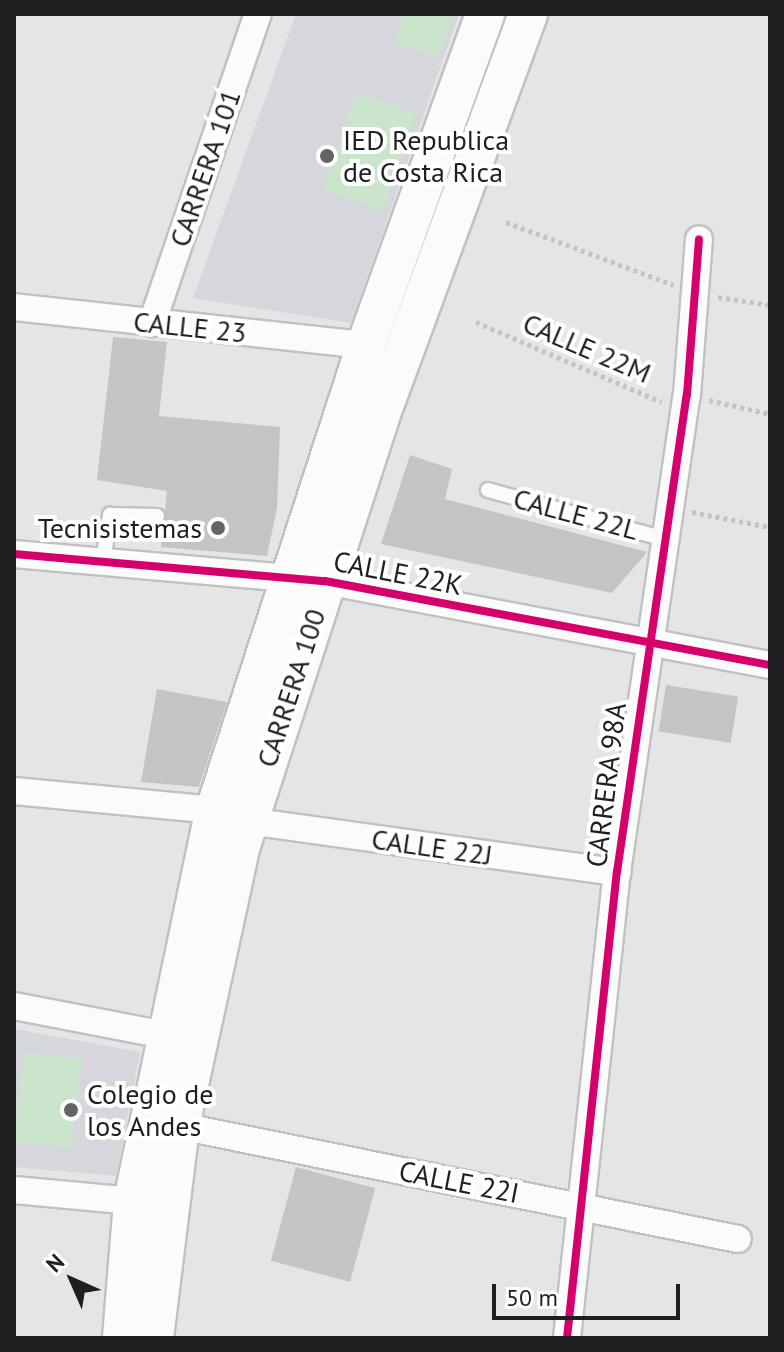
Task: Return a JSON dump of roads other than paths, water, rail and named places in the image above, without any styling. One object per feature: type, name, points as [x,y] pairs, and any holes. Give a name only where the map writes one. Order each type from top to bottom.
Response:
[{"type":"main road","name":"CARRERA 100","points":[[122,1338],[133,1201],[164,1035],[307,579],[366,345],[485,14]]},
{"type":"main road","name":"CARRERA 100","points":[[307,579],[528,14]]},
{"type":"main road","name":"CARRERA 100","points":[[154,1338],[180,1126],[232,816]]},
{"type":"street","name":"CARRERA 101","points":[[152,323],[258,14]]},
{"type":"street","name":"CARRERA 98A","points":[[567,1338],[584,1207],[617,872],[646,645],[685,403],[699,239]]},
{"type":"street","name":"CALLE 23","points":[[14,307],[366,345]]},
{"type":"street","name":"CALLE 22K","points":[[14,554],[307,579],[646,645],[770,665]]},
{"type":"street","name":"CALLE 22J","points":[[14,791],[232,816],[617,872]]},
{"type":"street","points":[[14,1006],[164,1035]]},
{"type":"street","name":"CALLE 22I","points":[[180,1126],[738,1239]]},
{"type":"street","points":[[14,1190],[133,1201]]},
{"type":"lane","name":"CALLE 22L","points":[[488,490],[665,539]]},
{"type":"lane","points":[[103,561],[110,515],[157,516]]},
{"type":"place","name":"IED Republica de Costa Rica","points":[[327,156]]},
{"type":"place","name":"Tecnisistemas","points":[[218,528]]},
{"type":"place","name":"Colegio de los Andes","points":[[71,1110]]}]
